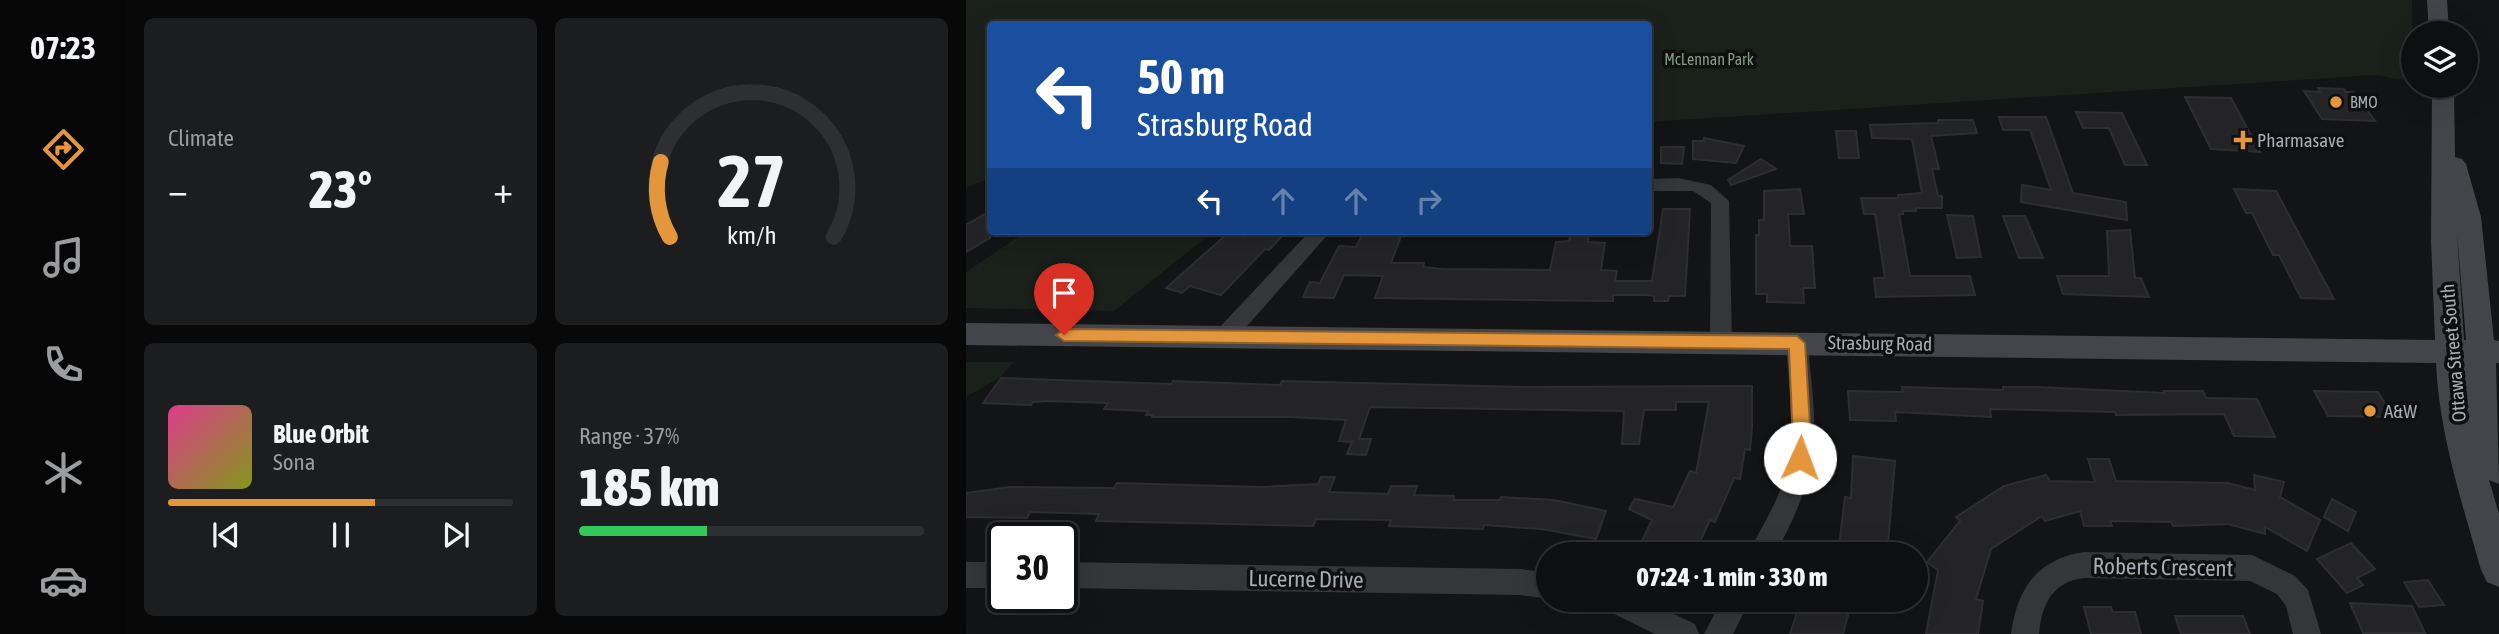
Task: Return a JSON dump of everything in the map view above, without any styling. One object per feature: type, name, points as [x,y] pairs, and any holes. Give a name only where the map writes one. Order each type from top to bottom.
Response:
[{"type":"street","points":[[2437,0],[2438,21]]},
{"type":"street","name":"Ottawa Street South","points":[[2444,98],[2444,241],[2477,351],[2481,391],[2499,470]]},
{"type":"street","points":[[1652,185],[1688,183],[1712,193],[1720,201],[1721,342]]},
{"type":"street","points":[[1226,336],[1317,235]]},
{"type":"street","name":"Strasburg Road","points":[[966,334],[2477,351]]},
{"type":"street","points":[[1768,542],[1782,515],[1798,473],[1802,442],[1797,343]]},
{"type":"street","name":"Ottawa Street South","points":[[2477,351],[2452,391],[2463,453],[2499,570]]},
{"type":"street","name":"Roberts Crescent","points":[[2025,634],[2026,615],[2035,593],[2065,566],[2084,565],[2252,568],[2286,585],[2298,598],[2307,634]]},
{"type":"street","points":[[966,575],[987,575]]},
{"type":"street","name":"Lucerne Drive","points":[[1078,576],[1536,584]]},
{"type":"street","points":[[1639,612],[1685,634]]},
{"type":"street","points":[[1718,634],[1730,612]]},
{"type":"green space","name":"McLennan Park","points":[[966,0],[2412,0],[2412,21],[2401,21],[2401,79],[2375,75],[1652,122],[1652,21],[987,21],[987,179],[966,188]]},
{"type":"green space","points":[[1021,235],[1209,235],[1114,311],[966,308],[966,272]]},
{"type":"green space","points":[[966,362],[1014,362],[999,378],[966,397]]},
{"type":"building","name":"BMO","points":[[2318,88],[2354,92],[2375,121],[2322,119],[2304,91],[2320,92]]},
{"type":"building","points":[[2185,97],[2231,98],[2260,152],[2211,149]]},
{"type":"building","points":[[2076,112],[2122,113],[2147,165],[2125,165],[2109,128],[2083,128]]},
{"type":"building","points":[[1999,117],[2046,117],[2073,193],[2126,202],[2127,220],[2021,202],[2022,185],[2051,190],[2030,130],[2003,130]]},
{"type":"building","points":[[1938,120],[1973,120],[1977,133],[1931,136],[1939,169],[1932,169],[1938,196],[1942,196],[1942,208],[1916,208],[1916,211],[1903,211],[1903,214],[1899,214],[1910,276],[1970,276],[1975,295],[1876,297],[1874,278],[1885,278],[1875,214],[1864,214],[1861,198],[1898,198],[1898,195],[1922,193],[1912,139],[1872,138],[1870,125],[1938,123]]},
{"type":"building","points":[[1836,131],[1856,131],[1859,158],[1839,158]]},
{"type":"building","points":[[1704,138],[1744,146],[1736,163],[1693,159],[1693,141],[1704,141]]},
{"type":"building","points":[[1661,147],[1684,147],[1682,164],[1661,163]]},
{"type":"building","points":[[1761,159],[1776,169],[1731,185],[1728,180]]},
{"type":"building","points":[[1800,189],[1804,214],[1788,214],[1790,246],[1812,246],[1815,288],[1803,288],[1804,303],[1767,302],[1767,294],[1756,294],[1756,235],[1759,235],[1759,220],[1764,220],[1764,191]]},
{"type":"building","points":[[2234,189],[2276,191],[2334,299],[2301,298],[2279,255],[2273,255],[2252,213],[2246,213]]},
{"type":"building","points":[[1663,209],[1690,209],[1685,296],[1669,296],[1668,301],[1654,301],[1654,296],[1646,295],[1613,295],[1613,301],[1375,298],[1383,276],[1344,275],[1334,298],[1303,297],[1310,282],[1320,283],[1339,246],[1356,247],[1362,235],[1402,235],[1391,263],[1424,263],[1423,267],[1442,269],[1550,270],[1556,242],[1569,241],[1570,235],[1589,235],[1588,242],[1605,243],[1601,270],[1617,271],[1615,281],[1652,281]]},
{"type":"building","points":[[987,213],[987,235],[990,235],[990,238],[966,252],[966,225]]},
{"type":"building","points":[[1947,215],[1973,216],[1981,257],[1957,258]]},
{"type":"building","points":[[2003,216],[2025,216],[2043,258],[2019,258]]},
{"type":"building","points":[[2130,230],[2135,278],[2141,278],[2149,297],[2063,294],[2057,276],[2109,276],[2107,231]]},
{"type":"building","points":[[1226,235],[1283,235],[1269,250],[1265,249],[1221,295],[1190,286],[1182,293],[1166,288]]},
{"type":"building","points":[[1001,378],[1171,384],[1173,381],[1280,385],[1282,381],[1523,387],[1752,386],[1752,427],[1750,450],[1745,449],[1740,479],[1734,478],[1715,522],[1710,520],[1700,542],[1641,542],[1652,520],[1629,509],[1635,499],[1673,507],[1690,471],[1696,473],[1709,402],[1676,402],[1676,410],[1644,410],[1639,444],[1622,444],[1624,411],[1370,407],[1359,439],[1371,439],[1366,455],[1347,454],[1352,442],[1339,441],[1346,420],[1291,417],[1152,417],[1153,415],[1146,415],[1148,411],[1104,409],[1108,403],[983,403]]},
{"type":"building","points":[[1902,387],[2003,390],[2003,387],[2036,387],[2165,393],[2164,391],[2203,391],[2206,398],[2257,399],[2275,437],[2234,436],[2224,414],[2116,415],[2115,412],[1990,409],[1991,417],[1895,412],[1896,421],[1850,420],[1848,391],[1903,392]]},
{"type":"building","points":[[2314,391],[2378,392],[2393,417],[2328,416]]},
{"type":"building","points":[[1853,456],[1895,461],[1888,542],[1840,542],[1845,497],[1851,498]]},
{"type":"building","points":[[2088,459],[2109,459],[2116,481],[2228,483],[2255,490],[2254,475],[2284,482],[2280,497],[2320,520],[2307,551],[2265,527],[2265,534],[2228,524],[2173,526],[2171,522],[2110,521],[2112,526],[2084,526],[2080,511],[2045,521],[2042,516],[1991,549],[1976,599],[1983,601],[1978,634],[1926,634],[1938,570],[1928,561],[1960,521],[1956,517],[2004,486],[2046,475],[2050,481],[2095,482]]},
{"type":"building","points":[[1321,477],[1335,477],[1329,492],[1388,494],[1391,486],[1417,486],[1414,495],[1454,496],[1453,500],[1500,500],[1501,497],[1554,500],[1606,511],[1596,539],[1542,529],[1484,525],[1483,529],[1389,526],[1391,520],[1316,519],[1313,526],[1096,521],[1099,514],[1030,512],[1027,518],[966,517],[966,493],[1010,487],[1114,488],[1117,483],[1262,487],[1318,484]]},
{"type":"building","points":[[2332,499],[2356,512],[2348,531],[2324,517]]},
{"type":"building","points":[[2351,543],[2375,569],[2357,578],[2363,585],[2347,593],[2317,559]]},
{"type":"building","points":[[2428,580],[2444,605],[2419,607],[2404,582]]},
{"type":"building","points":[[2350,603],[2412,606],[2425,633],[2363,633]]},
{"type":"building","points":[[2084,607],[2111,607],[2113,612],[2135,612],[2141,634],[2091,634]]},
{"type":"building","points":[[1797,612],[1849,612],[1843,634],[1790,634]]},
{"type":"building","points":[[2175,616],[2243,616],[2250,634],[2181,634]]},
{"type":"place","name":"BMO","points":[[2336,102]]},
{"type":"place","name":"Pharmasave","points":[[2243,140]]},
{"type":"place","name":"A&W","points":[[2370,411]]},
{"type":"route","points":[[1064,335],[1797,343],[1802,442],[1800,458]]}]
